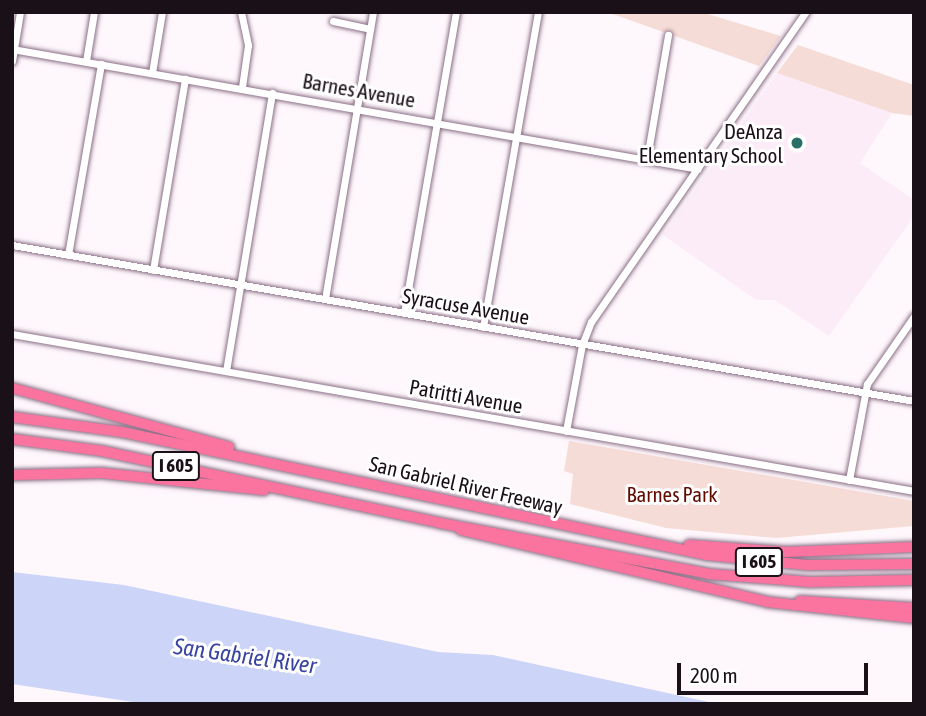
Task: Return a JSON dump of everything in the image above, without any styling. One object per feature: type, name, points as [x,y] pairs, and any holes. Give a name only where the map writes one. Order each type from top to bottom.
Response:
[{"type":"highway","points":[[12,388],[302,468]]},
{"type":"highway","name":"San Gabriel River Freeway","points":[[12,417],[122,432],[302,468],[606,536],[764,562],[914,564]]},
{"type":"highway","name":"San Gabriel River Freeway","points":[[12,439],[102,451],[440,523],[709,574],[810,582],[914,580]]},
{"type":"highway","points":[[12,475],[101,473],[339,500]]},
{"type":"highway","points":[[440,523],[484,538],[742,595],[825,611],[914,618]]},
{"type":"highway","points":[[606,536],[756,552],[914,545]]},
{"type":"highway","points":[[742,595],[914,608]]},
{"type":"street","points":[[12,61],[20,12]]},
{"type":"street","points":[[86,61],[94,12]]},
{"type":"street","points":[[152,73],[162,12]]},
{"type":"street","points":[[241,12],[248,46],[242,87]]},
{"type":"street","points":[[324,299],[373,12]]},
{"type":"street","points":[[404,313],[456,12]]},
{"type":"street","points":[[483,327],[538,12]]},
{"type":"street","points":[[566,431],[582,345],[591,322],[806,12]]},
{"type":"street","points":[[333,21],[370,29]]},
{"type":"street","points":[[647,158],[668,35]]},
{"type":"street","name":"Barnes Avenue","points":[[13,50],[437,120],[698,169]]},
{"type":"street","points":[[68,255],[101,64]]},
{"type":"street","points":[[153,270],[185,79]]},
{"type":"street","points":[[226,371],[272,93]]},
{"type":"street","name":"Syracuse Avenue","points":[[12,245],[914,401]]},
{"type":"street","points":[[849,480],[864,393],[914,316]]},
{"type":"street","name":"Patritti Avenue","points":[[12,334],[914,491]]},
{"type":"shaded area","points":[[777,73],[892,113],[860,163],[914,200],[914,216],[829,336],[775,300],[756,300],[663,235]]},
{"type":"green space","points":[[607,12],[701,12],[781,36],[759,66]]},
{"type":"green space","points":[[798,45],[914,85],[914,116],[892,113],[777,73]]},
{"type":"green space","name":"Barnes Park","points":[[569,441],[914,501],[914,526],[776,538],[666,528],[570,504],[573,474],[564,471]]},
{"type":"water","name":"San Gabriel River","points":[[12,572],[124,585],[438,652],[493,655],[718,704],[147,704],[12,684]]},
{"type":"place","name":"DeAnza Elementary School","points":[[797,143]]}]
